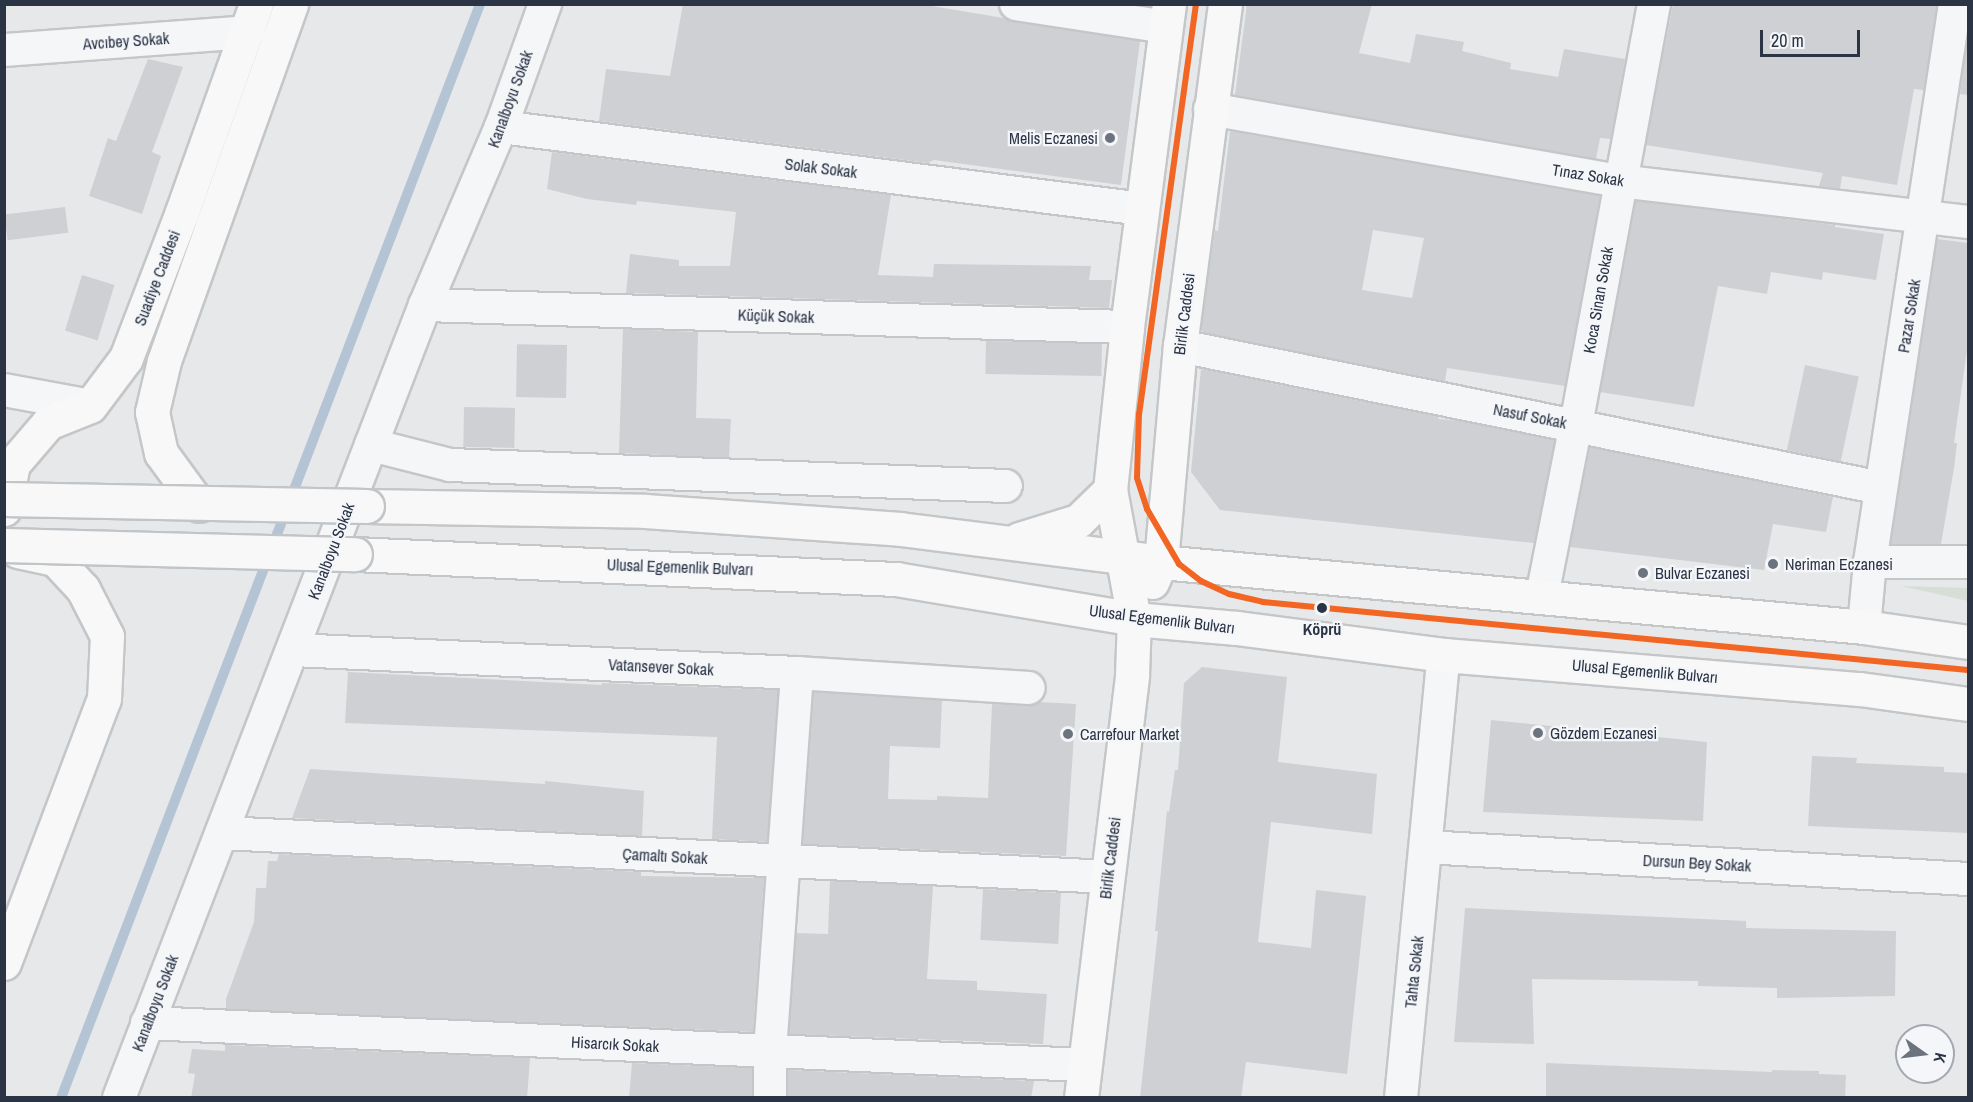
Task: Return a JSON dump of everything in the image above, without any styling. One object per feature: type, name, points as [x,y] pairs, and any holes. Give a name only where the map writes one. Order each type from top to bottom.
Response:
[{"type":"main road","points":[[199,505],[161,453],[152,412],[164,361],[291,4]]},
{"type":"main road","name":"Birlik Caddesi","points":[[1134,619],[1161,562],[1180,346],[1225,4]]},
{"type":"main road","name":"Birlik Caddesi","points":[[1081,1098],[1132,675],[1134,619],[1110,490],[1126,327],[1168,16]]},
{"type":"main road","name":"Suadiye Caddesi","points":[[90,406],[126,358],[252,18]]},
{"type":"main road","points":[[4,509],[13,464],[48,423],[90,406]]},
{"type":"main road","points":[[1003,542],[1078,521],[1110,490]]},
{"type":"main road","points":[[4,499],[199,505],[645,511],[900,529],[1161,562],[1864,627],[1968,642]]},
{"type":"main road","points":[[4,547],[55,559],[83,589],[107,636],[104,699],[4,963]]},
{"type":"main road","name":"Ulusal Egemenlik Bulvarı","points":[[4,547],[355,554],[896,579],[1134,619],[1237,628],[1444,655],[1860,688],[1968,704]]},
{"type":"street","name":"Kanalboyu Sokak","points":[[119,1098],[425,305],[501,128],[545,4]]},
{"type":"street","points":[[1016,4],[1168,16]]},
{"type":"street","name":"Koca Sinan Sokak","points":[[1542,596],[1654,4]]},
{"type":"street","name":"Pazar Sokak","points":[[1864,627],[1870,562],[1925,216],[1955,4]]},
{"type":"street","name":"Avcıbey Sokak","points":[[4,50],[252,18]]},
{"type":"street","name":"Tınaz Sokak","points":[[1210,109],[1619,181],[1968,222]]},
{"type":"street","name":"Solak Sokak","points":[[501,128],[1142,209]]},
{"type":"street","name":"Küçük Sokak","points":[[425,305],[1126,327]]},
{"type":"street","name":"Nasuf Sokak","points":[[1180,346],[1881,488]]},
{"type":"street","points":[[4,390],[90,406]]},
{"type":"street","points":[[371,445],[450,465],[1006,486]]},
{"type":"street","points":[[1870,562],[1968,562]]},
{"type":"street","name":"Vatansever Sokak","points":[[293,650],[797,673],[1029,688]]},
{"type":"street","name":"Tahta Sokak","points":[[1401,1098],[1444,655]]},
{"type":"street","points":[[770,1098],[770,1051],[797,673]]},
{"type":"street","name":"Çamaltı Sokak","points":[[222,833],[1108,877]]},
{"type":"street","name":"Dursun Bey Sokak","points":[[1426,847],[1968,879]]},
{"type":"street","name":"Hisarcık Sokak","points":[[147,1023],[1084,1065]]},
{"type":"shaded area","points":[[1901,586],[1968,588],[1968,601]]},
{"type":"building","points":[[683,4],[920,4],[1140,41],[1121,185],[934,160],[928,163],[599,121],[606,69],[670,76]]},
{"type":"building","points":[[1247,4],[1372,4],[1359,53],[1410,63],[1416,34],[1464,42],[1462,51],[1511,63],[1510,69],[1558,77],[1564,49],[1625,59],[1611,139],[1600,138],[1596,159],[1235,95]]},
{"type":"building","points":[[1673,4],[1937,4],[1924,90],[1914,89],[1897,185],[1842,176],[1840,189],[1819,186],[1823,173],[1646,145]]},
{"type":"building","points":[[1968,35],[1968,95],[1960,94]]},
{"type":"building","points":[[148,59],[183,67],[152,152],[161,156],[142,214],[89,196],[108,138],[116,141]]},
{"type":"building","points":[[1230,131],[1600,196],[1565,386],[1447,368],[1445,381],[1204,333],[1201,329],[1215,230],[1218,231]],"holes":[[[1373,230],[1424,238],[1412,298],[1362,290]]]},
{"type":"building","points":[[552,152],[891,195],[878,275],[933,277],[934,264],[1091,266],[1089,280],[1112,280],[1109,308],[626,293],[630,254],[679,260],[679,266],[730,266],[736,212],[637,201],[636,205],[587,199],[547,189]]},
{"type":"building","points":[[1636,201],[1835,225],[1835,227],[1884,234],[1876,280],[1823,272],[1822,280],[1771,272],[1767,294],[1718,286],[1694,407],[1600,392]]},
{"type":"building","points":[[65,207],[68,233],[8,240],[4,214]]},
{"type":"building","points":[[1937,239],[1968,243],[1968,343],[1954,443],[1957,443],[1954,468],[1941,544],[1891,544]]},
{"type":"building","points":[[82,275],[115,285],[98,340],[65,330]]},
{"type":"building","points":[[623,329],[698,332],[696,418],[731,419],[729,458],[619,453]]},
{"type":"building","points":[[986,341],[1102,343],[1101,376],[985,374]]},
{"type":"building","points":[[517,344],[567,345],[566,398],[516,397]]},
{"type":"building","points":[[1805,365],[1859,376],[1841,462],[1787,450]]},
{"type":"building","points":[[1201,369],[1439,417],[1438,419],[1461,421],[1555,440],[1534,543],[1220,510],[1191,472]]},
{"type":"building","points":[[464,407],[515,408],[514,448],[463,447]]},
{"type":"building","points":[[1590,447],[1833,497],[1826,532],[1773,524],[1764,570],[1570,547]]},
{"type":"building","points":[[1202,667],[1287,677],[1278,762],[1377,774],[1372,834],[1271,822],[1258,942],[1311,948],[1316,890],[1366,896],[1347,1074],[1246,1062],[1241,1098],[1140,1098],[1158,931],[1155,931],[1167,811],[1169,812],[1175,770],[1178,770],[1184,683]]},
{"type":"building","points":[[348,672],[602,685],[602,683],[778,690],[767,842],[712,839],[717,737],[345,723]]},
{"type":"building","points":[[814,692],[942,700],[940,748],[890,746],[888,799],[937,800],[937,796],[988,798],[992,704],[1028,706],[1039,702],[1076,704],[1066,856],[803,844]]},
{"type":"building","points":[[1491,720],[1707,742],[1703,821],[1483,812]]},
{"type":"building","points":[[1812,756],[1857,758],[1856,763],[1944,767],[1944,772],[1968,773],[1968,833],[1808,826]]},
{"type":"building","points":[[310,769],[545,784],[545,781],[644,791],[642,836],[292,818]]},
{"type":"building","points":[[279,854],[641,872],[641,876],[764,878],[753,1032],[226,1009],[226,999],[254,922],[256,888],[266,888],[268,861],[277,861]]},
{"type":"building","points":[[830,881],[933,886],[927,979],[977,981],[977,990],[1047,994],[1043,1044],[789,1034],[796,933],[828,934]]},
{"type":"building","points":[[983,889],[1061,893],[1058,944],[980,940]]},
{"type":"building","points":[[1465,908],[1746,921],[1746,928],[1896,931],[1895,996],[1777,998],[1777,988],[1698,986],[1698,981],[1532,979],[1534,1044],[1454,1042]]},
{"type":"building","points":[[225,1045],[530,1058],[527,1098],[191,1098],[195,1074],[188,1073],[192,1049],[225,1051]]},
{"type":"building","points":[[632,1063],[752,1068],[752,1098],[629,1098]]},
{"type":"building","points":[[1546,1063],[1772,1072],[1772,1070],[1819,1071],[1819,1074],[1846,1075],[1845,1098],[1546,1098]]},
{"type":"building","points":[[788,1070],[1034,1081],[1031,1098],[788,1098]]},
{"type":"waterway","points":[[61,1098],[480,4]]},
{"type":"transit line","points":[[1196,4],[1139,414],[1137,478],[1147,509],[1179,564],[1201,581],[1229,594],[1263,602],[1968,670]]},
{"type":"place","name":"Melis Eczanesi","points":[[1110,138]]},
{"type":"place","name":"Neriman Eczanesi","points":[[1773,564]]},
{"type":"place","name":"Bulvar Eczanesi","points":[[1643,573]]},
{"type":"place","name":"Köprü","points":[[1322,608]]},
{"type":"place","name":"Gözdem Eczanesi","points":[[1538,733]]},
{"type":"place","name":"Carrefour Market","points":[[1068,734]]}]
